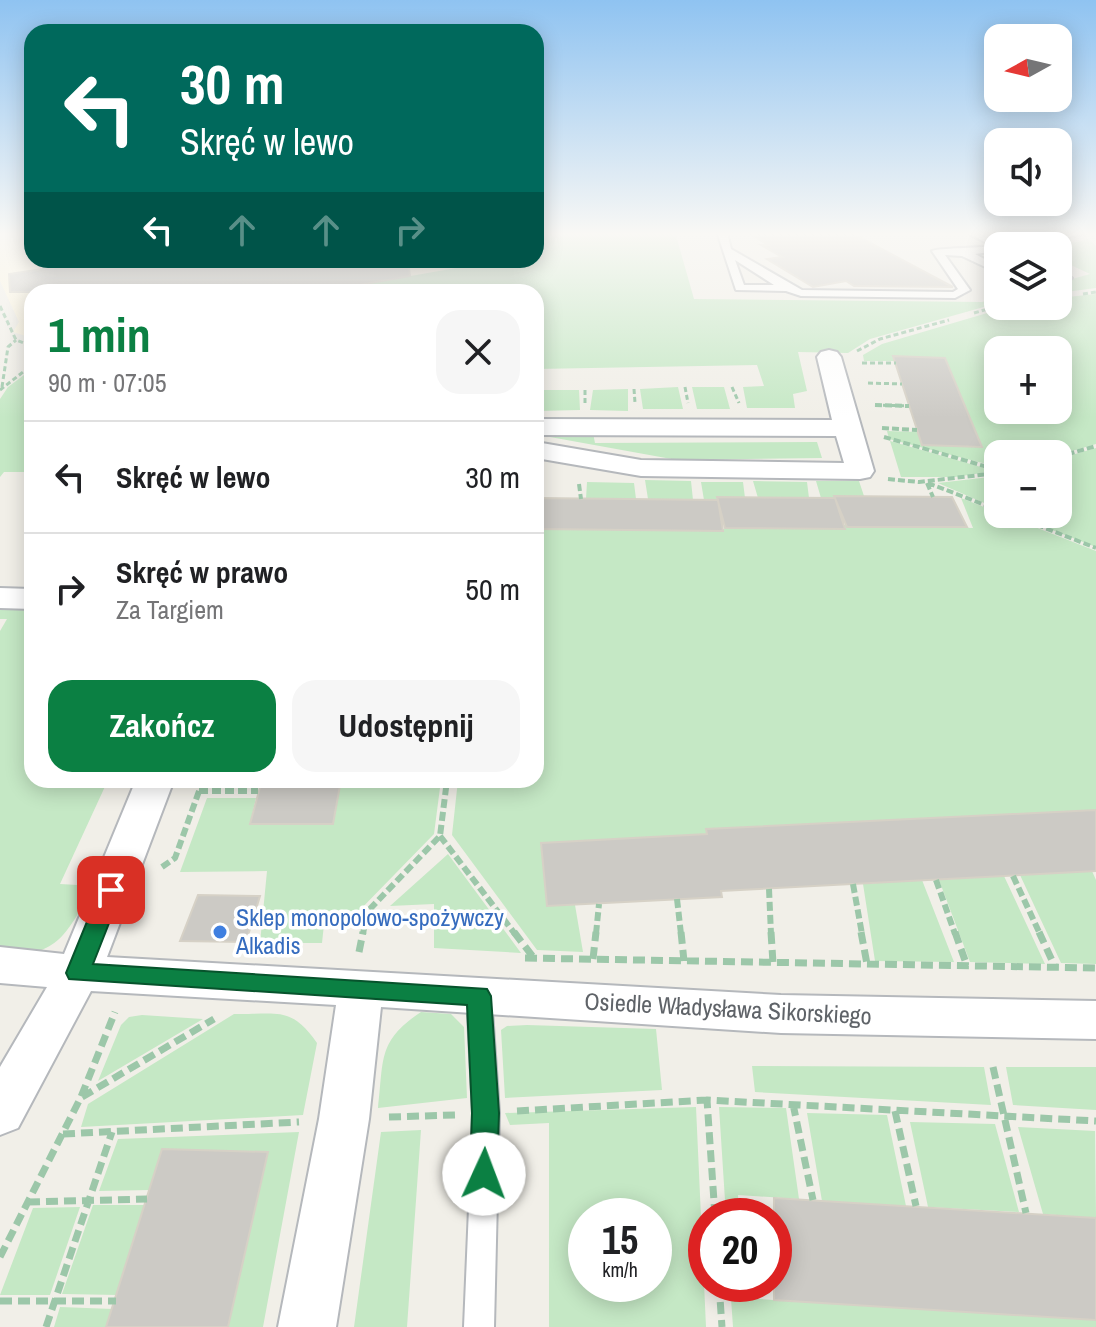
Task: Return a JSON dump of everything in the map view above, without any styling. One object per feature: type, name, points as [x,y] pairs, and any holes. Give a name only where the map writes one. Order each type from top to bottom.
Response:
[{"type":"street","points":[[544,451],[641,468],[860,471],[829,357]]},
{"type":"street","points":[[544,427],[847,428]]},
{"type":"street","points":[[0,598],[24,599]]},
{"type":"street","points":[[0,1113],[78,973],[152,788]]},
{"type":"street","name":"Osiedle Władysława Sikorskiego","points":[[0,965],[78,973],[781,1014],[1096,1020]]},
{"type":"street","points":[[307,1327],[344,1119],[361,988]]},
{"type":"lane","points":[[813,294],[957,294]]},
{"type":"lane","points":[[479,996],[486,1113],[479,1327]]},
{"type":"path","points":[[0,306],[16,340],[24,343]]},
{"type":"path","points":[[969,314],[984,310]]},
{"type":"path","points":[[887,451],[857,351],[880,339],[954,318]]},
{"type":"path","points":[[1,389],[8,347],[16,340]]},
{"type":"path","points":[[861,363],[896,363]]},
{"type":"path","points":[[1,389],[24,371]]},
{"type":"path","points":[[867,383],[902,384]]},
{"type":"path","points":[[874,405],[909,406]]},
{"type":"path","points":[[881,428],[917,430]]},
{"type":"path","points":[[883,437],[984,466]]},
{"type":"path","points":[[1072,453],[1096,446]]},
{"type":"path","points":[[919,482],[984,505]]},
{"type":"path","points":[[926,482],[933,497]]},
{"type":"path","points":[[1045,528],[1096,548]]},
{"type":"path","points":[[156,871],[175,858],[200,788]]},
{"type":"path","points":[[361,988],[359,953],[367,912],[440,836],[446,788]]},
{"type":"path","points":[[199,791],[258,791]]},
{"type":"path","points":[[440,836],[534,958]]},
{"type":"path","points":[[1013,876],[1055,967]]},
{"type":"path","points":[[936,880],[967,966]]},
{"type":"path","points":[[853,884],[867,964]]},
{"type":"path","points":[[769,889],[773,963]]},
{"type":"path","points":[[677,899],[684,961]]},
{"type":"path","points":[[593,959],[599,904]]},
{"type":"path","points":[[520,958],[1096,968]]},
{"type":"path","points":[[0,1257],[81,1097],[119,1002]]},
{"type":"path","points":[[81,1097],[226,1012]]},
{"type":"path","points":[[993,1067],[1026,1213]]},
{"type":"path","points":[[63,1134],[486,1113],[666,1100],[1096,1121]]},
{"type":"path","points":[[707,1100],[714,1198]]},
{"type":"path","points":[[793,1104],[813,1200]]},
{"type":"path","points":[[895,1111],[916,1206]]},
{"type":"path","points":[[46,1327],[112,1132]]},
{"type":"path","points":[[28,1202],[147,1199]]},
{"type":"path","points":[[0,1301],[116,1301]]},
{"type":"path","points":[[720,1302],[722,1327]]},
{"type":"shaded area","points":[[6,294],[24,294],[24,335],[13,332],[19,322]]},
{"type":"green space","points":[[544,294],[693,294],[694,299],[984,302],[984,307],[870,339],[848,353],[798,352],[807,391],[793,394],[795,408],[747,408],[743,387],[764,386],[757,365],[544,369]]},
{"type":"green space","points":[[1096,294],[1096,444],[1072,451],[1072,440],[984,440],[984,463],[889,439],[887,431],[918,432],[922,445],[982,447],[945,358],[894,356],[895,361],[864,361],[863,355],[882,344],[984,314],[984,320],[1072,320],[1072,297]]},
{"type":"green space","points":[[24,375],[24,472],[4,472],[0,477],[0,399],[8,387]]},
{"type":"green space","points":[[678,387],[683,409],[643,409],[640,389]]},
{"type":"green space","points":[[692,387],[724,387],[730,409],[697,409]]},
{"type":"green space","points":[[628,389],[628,411],[590,410],[593,390]]},
{"type":"green space","points":[[544,390],[579,390],[580,410],[544,411]]},
{"type":"green space","points":[[544,433],[593,433],[595,443],[817,442],[822,458],[677,460],[544,436]]},
{"type":"green space","points":[[890,441],[984,468],[984,473],[955,477],[901,477]]},
{"type":"green space","points":[[1096,448],[1096,547],[1047,528],[1072,528],[1072,455]]},
{"type":"green space","points":[[984,478],[984,503],[938,483]]},
{"type":"green space","points":[[645,480],[691,481],[693,500],[648,499]]},
{"type":"green space","points":[[753,481],[807,482],[809,498],[758,498]]},
{"type":"green space","points":[[816,481],[859,481],[864,496],[821,498]]},
{"type":"green space","points":[[587,482],[634,483],[636,499],[586,499]]},
{"type":"green space","points":[[701,482],[743,482],[745,498],[704,500]]},
{"type":"green space","points":[[961,498],[984,507],[984,528],[1037,528],[1096,551],[1096,810],[706,829],[707,834],[541,843],[547,906],[575,905],[583,952],[537,950],[452,835],[457,788],[544,788],[544,529],[844,529],[844,525],[973,528]]},
{"type":"green space","points":[[0,607],[24,608],[24,788],[104,788],[60,884],[95,886],[76,917],[60,939],[49,946],[37,952],[0,956],[0,631],[7,619],[0,619]]},
{"type":"green space","points":[[339,788],[440,788],[434,834],[356,914],[325,915],[322,943],[260,943],[267,871],[180,872],[207,798],[256,798],[250,824],[332,824]]},
{"type":"green space","points":[[448,854],[521,953],[434,948],[434,904],[390,906]]},
{"type":"green space","points":[[1092,871],[1096,880],[1096,964],[1061,963],[1020,875]]},
{"type":"green space","points":[[1004,876],[1045,964],[970,962],[939,880]]},
{"type":"green space","points":[[922,880],[954,962],[875,961],[863,884]]},
{"type":"green space","points":[[421,1012],[451,1014],[464,1027],[467,1098],[378,1108],[385,1053],[397,1032]]},
{"type":"green space","points":[[234,1014],[290,1017],[308,1031],[317,1043],[303,1115],[81,1127],[88,1104]]},
{"type":"green space","points":[[129,1017],[203,1019],[98,1081],[121,1025]]},
{"type":"green space","points":[[507,1026],[656,1029],[662,1090],[505,1098],[501,1030]]},
{"type":"green space","points":[[752,1066],[984,1067],[991,1105],[755,1092]]},
{"type":"green space","points":[[1006,1067],[1096,1067],[1096,1110],[1013,1105]]},
{"type":"green space","points":[[696,1107],[700,1198],[688,1198],[688,1302],[705,1302],[706,1327],[549,1327],[549,1123],[510,1125],[505,1113]]},
{"type":"green space","points":[[719,1107],[786,1108],[799,1199],[738,1195],[738,1198],[725,1198]]},
{"type":"green space","points":[[807,1113],[887,1115],[906,1206],[822,1201]]},
{"type":"green space","points":[[910,1122],[995,1124],[1019,1212],[928,1207]]},
{"type":"green space","points":[[1018,1127],[1095,1131],[1096,1218],[1043,1214]]},
{"type":"green space","points":[[421,1130],[407,1327],[354,1327],[381,1132]]},
{"type":"green space","points":[[299,1132],[263,1327],[228,1327],[268,1152],[163,1149],[150,1190],[99,1191],[118,1139]]},
{"type":"green space","points":[[93,1205],[145,1205],[118,1295],[62,1294]]},
{"type":"green space","points":[[80,1207],[50,1295],[0,1295],[33,1208]]},
{"type":"green space","points":[[792,1301],[1096,1320],[1096,1327],[733,1327],[731,1302]]},
{"type":"green space","points":[[60,1307],[113,1309],[108,1327],[54,1327]]},
{"type":"building","points":[[893,356],[945,358],[982,447],[922,445]]},
{"type":"building","points":[[834,496],[952,497],[967,527],[847,527]]},
{"type":"building","points":[[717,497],[835,498],[845,529],[725,528]]},
{"type":"building","points":[[544,498],[718,500],[723,531],[544,529]]},
{"type":"building","points":[[260,788],[340,788],[333,824],[250,824]]},
{"type":"building","points":[[1096,810],[1096,871],[721,891],[722,897],[547,906],[541,843],[707,834],[706,829]]},
{"type":"building","points":[[198,895],[260,896],[246,942],[180,941]]},
{"type":"building","points":[[162,1149],[268,1152],[228,1327],[106,1327]]},
{"type":"building","points":[[792,1199],[1096,1218],[1096,1320],[792,1301]]},
{"type":"place","name":"Sklep monopolowo-spożywczy Alkadis","points":[[220,932]]},
{"type":"route","points":[[111,890],[78,973],[479,996],[486,1113],[484,1174]]}]
